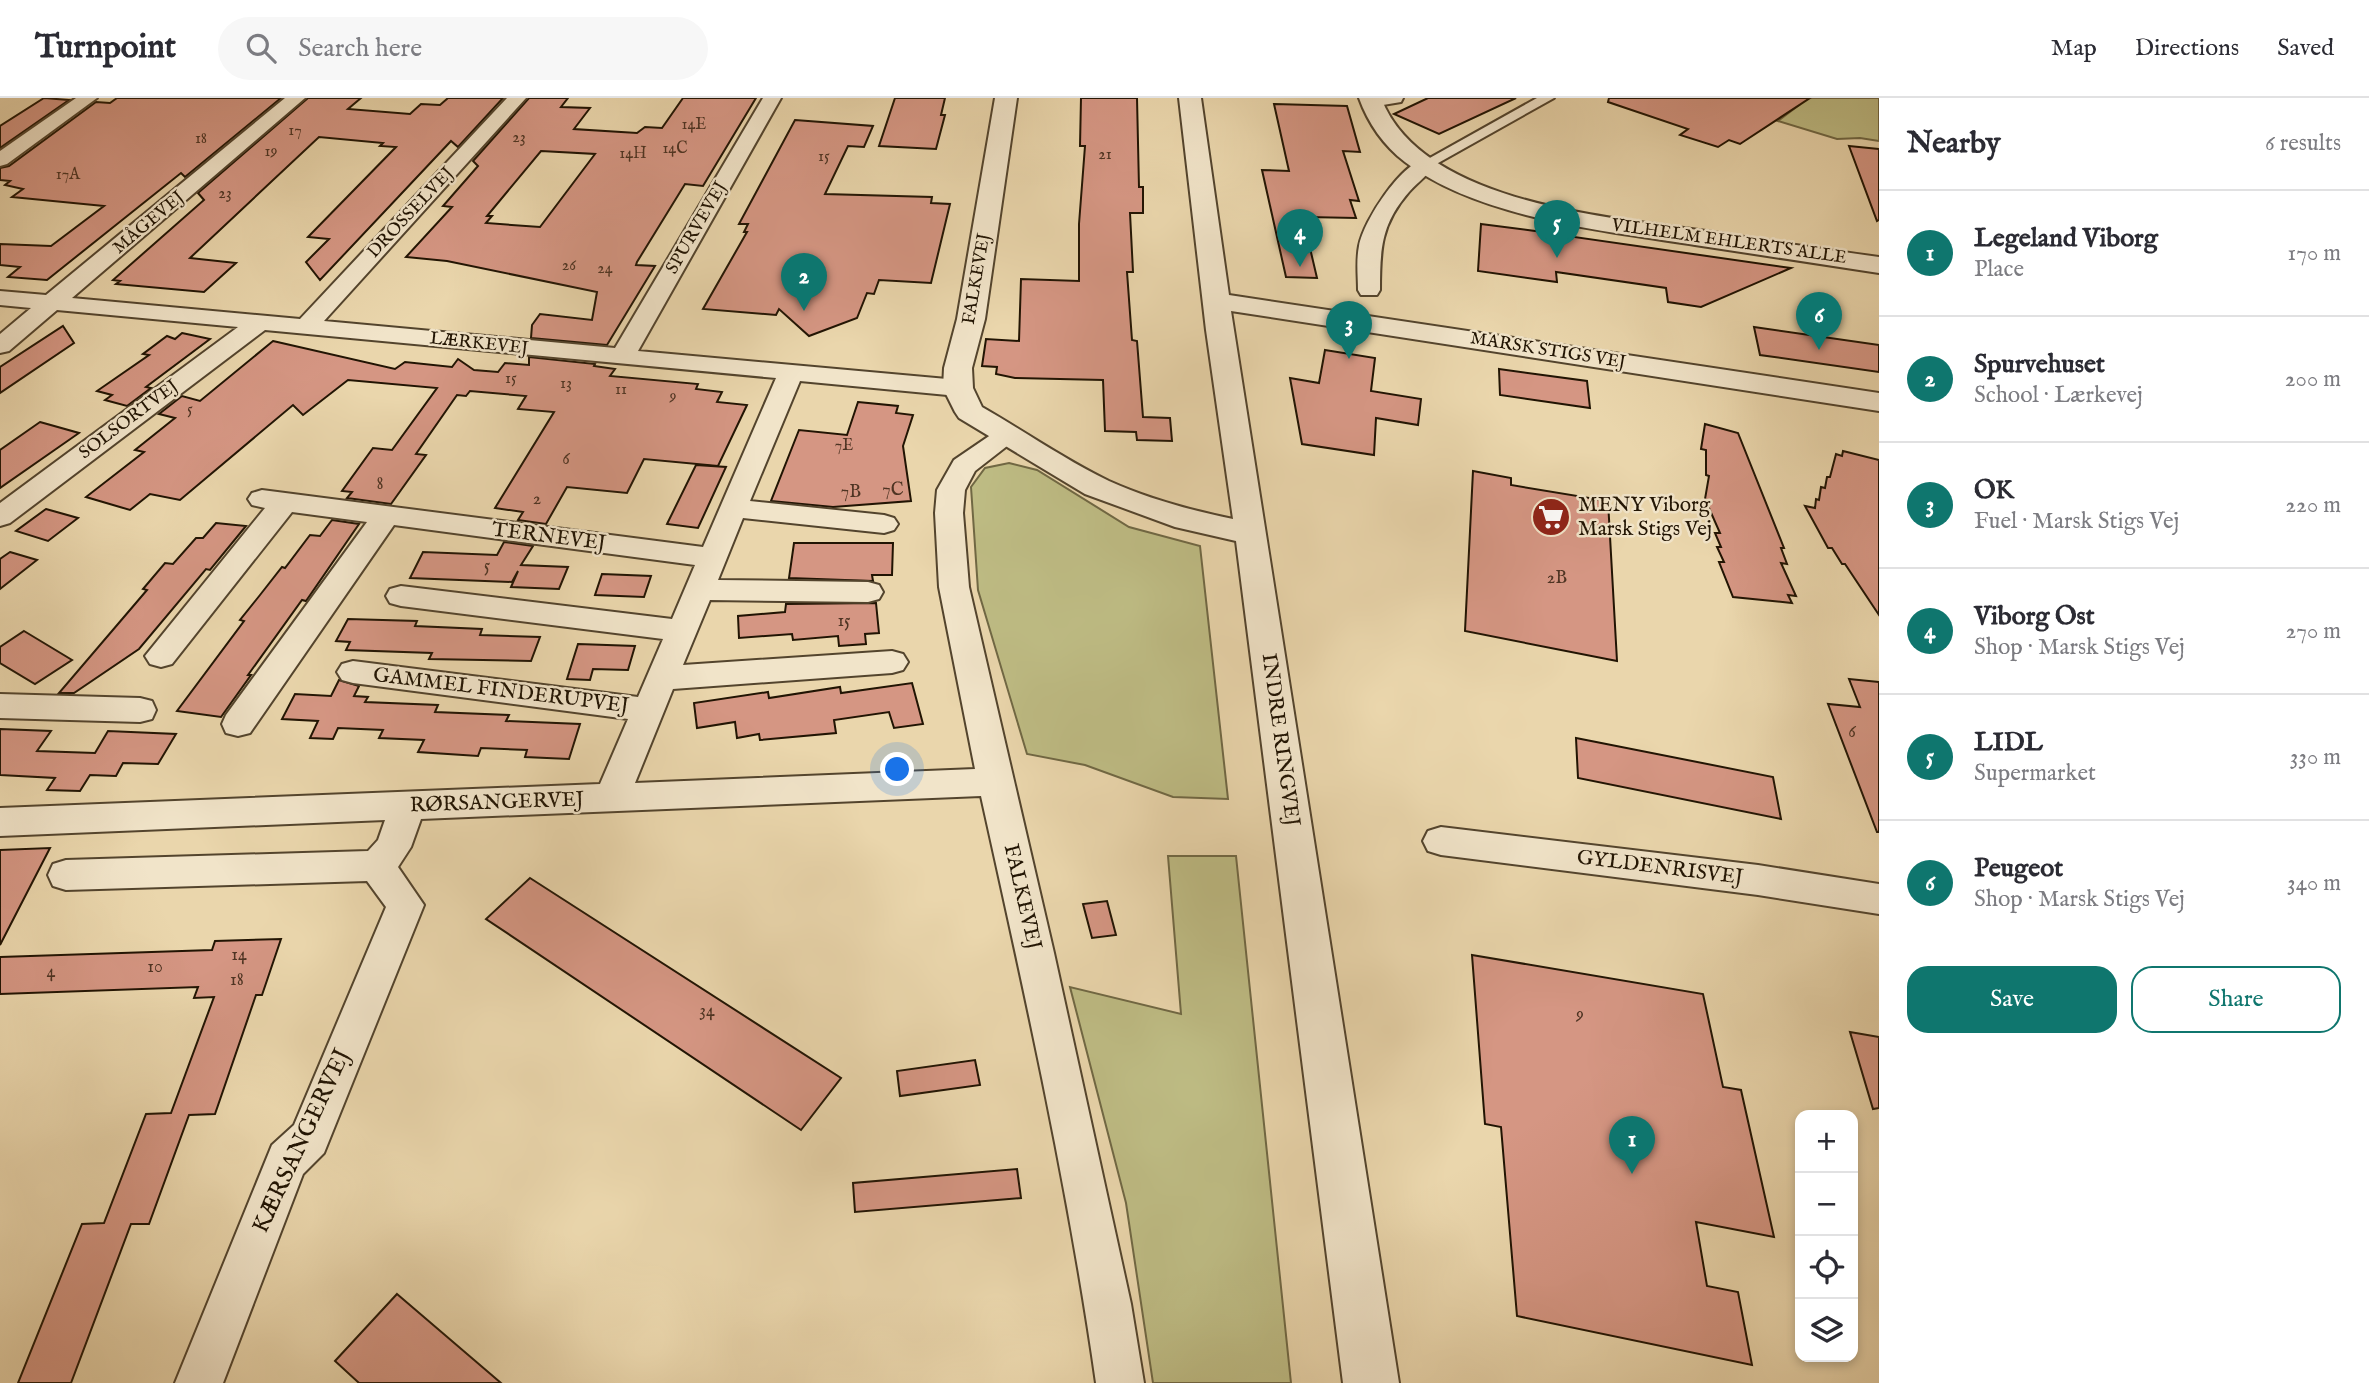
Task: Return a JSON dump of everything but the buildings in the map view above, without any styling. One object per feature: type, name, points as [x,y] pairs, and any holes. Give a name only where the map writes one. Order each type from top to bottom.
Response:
[{"type":"street","points":[[0,160],[88,98]]},
{"type":"street","name":"MÅGEVEJ","points":[[0,346],[296,98]]},
{"type":"street","name":"DROSSELVEJ","points":[[306,327],[517,98]]},
{"type":"street","name":"SPURVEVEJ","points":[[622,358],[772,98]]},
{"type":"street","name":"FALKEVEJ","points":[[957,388],[958,368],[971,319],[1006,98]]},
{"type":"street","name":"INDRE RINGVEJ","points":[[1190,98],[1216,301],[1371,1383]]},
{"type":"street","points":[[1369,290],[1370,246],[1399,189],[1426,163],[1547,98]]},
{"type":"street","name":"VILHELM EHLERTS ALLE","points":[[1378,99],[1387,132],[1426,163],[1467,186],[1550,214],[1879,265]]},
{"type":"street","name":"LÆRKEVEJ","points":[[0,298],[957,388]]},
{"type":"street","name":"MARSK STIGS VEJ","points":[[1216,301],[1879,402]]},
{"type":"street","name":"SOLSORTVEJ","points":[[0,517],[259,323]]},
{"type":"street","name":"GAMMEL FINDERUPVEJ","points":[[611,799],[790,374]]},
{"type":"street","points":[[957,388],[970,412],[1096,487],[1187,520],[1251,533]]},
{"type":"street","name":"FALKEVEJ","points":[[1007,436],[964,466],[951,490],[949,513],[954,587],[995,782],[1035,953],[1108,1304],[1119,1383]]},
{"type":"street","name":"TERNEVEJ","points":[[161,656],[273,501],[712,558]]},
{"type":"street","points":[[734,508],[884,524]]},
{"type":"street","points":[[238,724],[386,516]]},
{"type":"street","points":[[699,590],[868,592]]},
{"type":"street","points":[[401,596],[682,631]]},
{"type":"street","points":[[662,678],[892,662]]},
{"type":"street","name":"GAMMEL FINDERUPVEJ","points":[[353,671],[649,710]]},
{"type":"street","points":[[0,706],[140,710]]},
{"type":"street","name":"RØRSANGERVEJ","points":[[0,822],[995,782]]},
{"type":"street","points":[[66,875],[377,866],[393,847],[408,806]]},
{"type":"street","name":"GYLDENRISVEJ","points":[[1441,841],[1732,877],[1879,899]]},
{"type":"street","name":"KÆRSANGERVEJ","points":[[199,1383],[287,1160],[309,1139],[405,905],[377,866]]},
{"type":"shaded area","points":[[1779,98],[1879,98],[1879,141],[1837,139],[1778,121],[1799,105]]},
{"type":"shaded area","points":[[1009,463],[1037,470],[1129,527],[1200,546],[1228,799],[1173,797],[1085,765],[1027,754],[978,590],[971,487],[985,468]]},
{"type":"shaded area","points":[[1168,856],[1236,856],[1291,1383],[1153,1383],[1126,1203],[1070,987],[1181,1014]]},
{"type":"place","name":"LIDL","points":[[1557,258]]},
{"type":"place","name":"Viborg Ost","points":[[1300,267]]},
{"type":"place","name":"Spurvehuset","points":[[804,311]]},
{"type":"place","name":"Peugeot","points":[[1819,350]]},
{"type":"place","name":"OK","points":[[1349,359]]},
{"type":"place","name":"MENY Viborg Marsk Stigs Vej","points":[[1551,517]]},
{"type":"place","name":"Legeland Viborg","points":[[1632,1174]]}]
